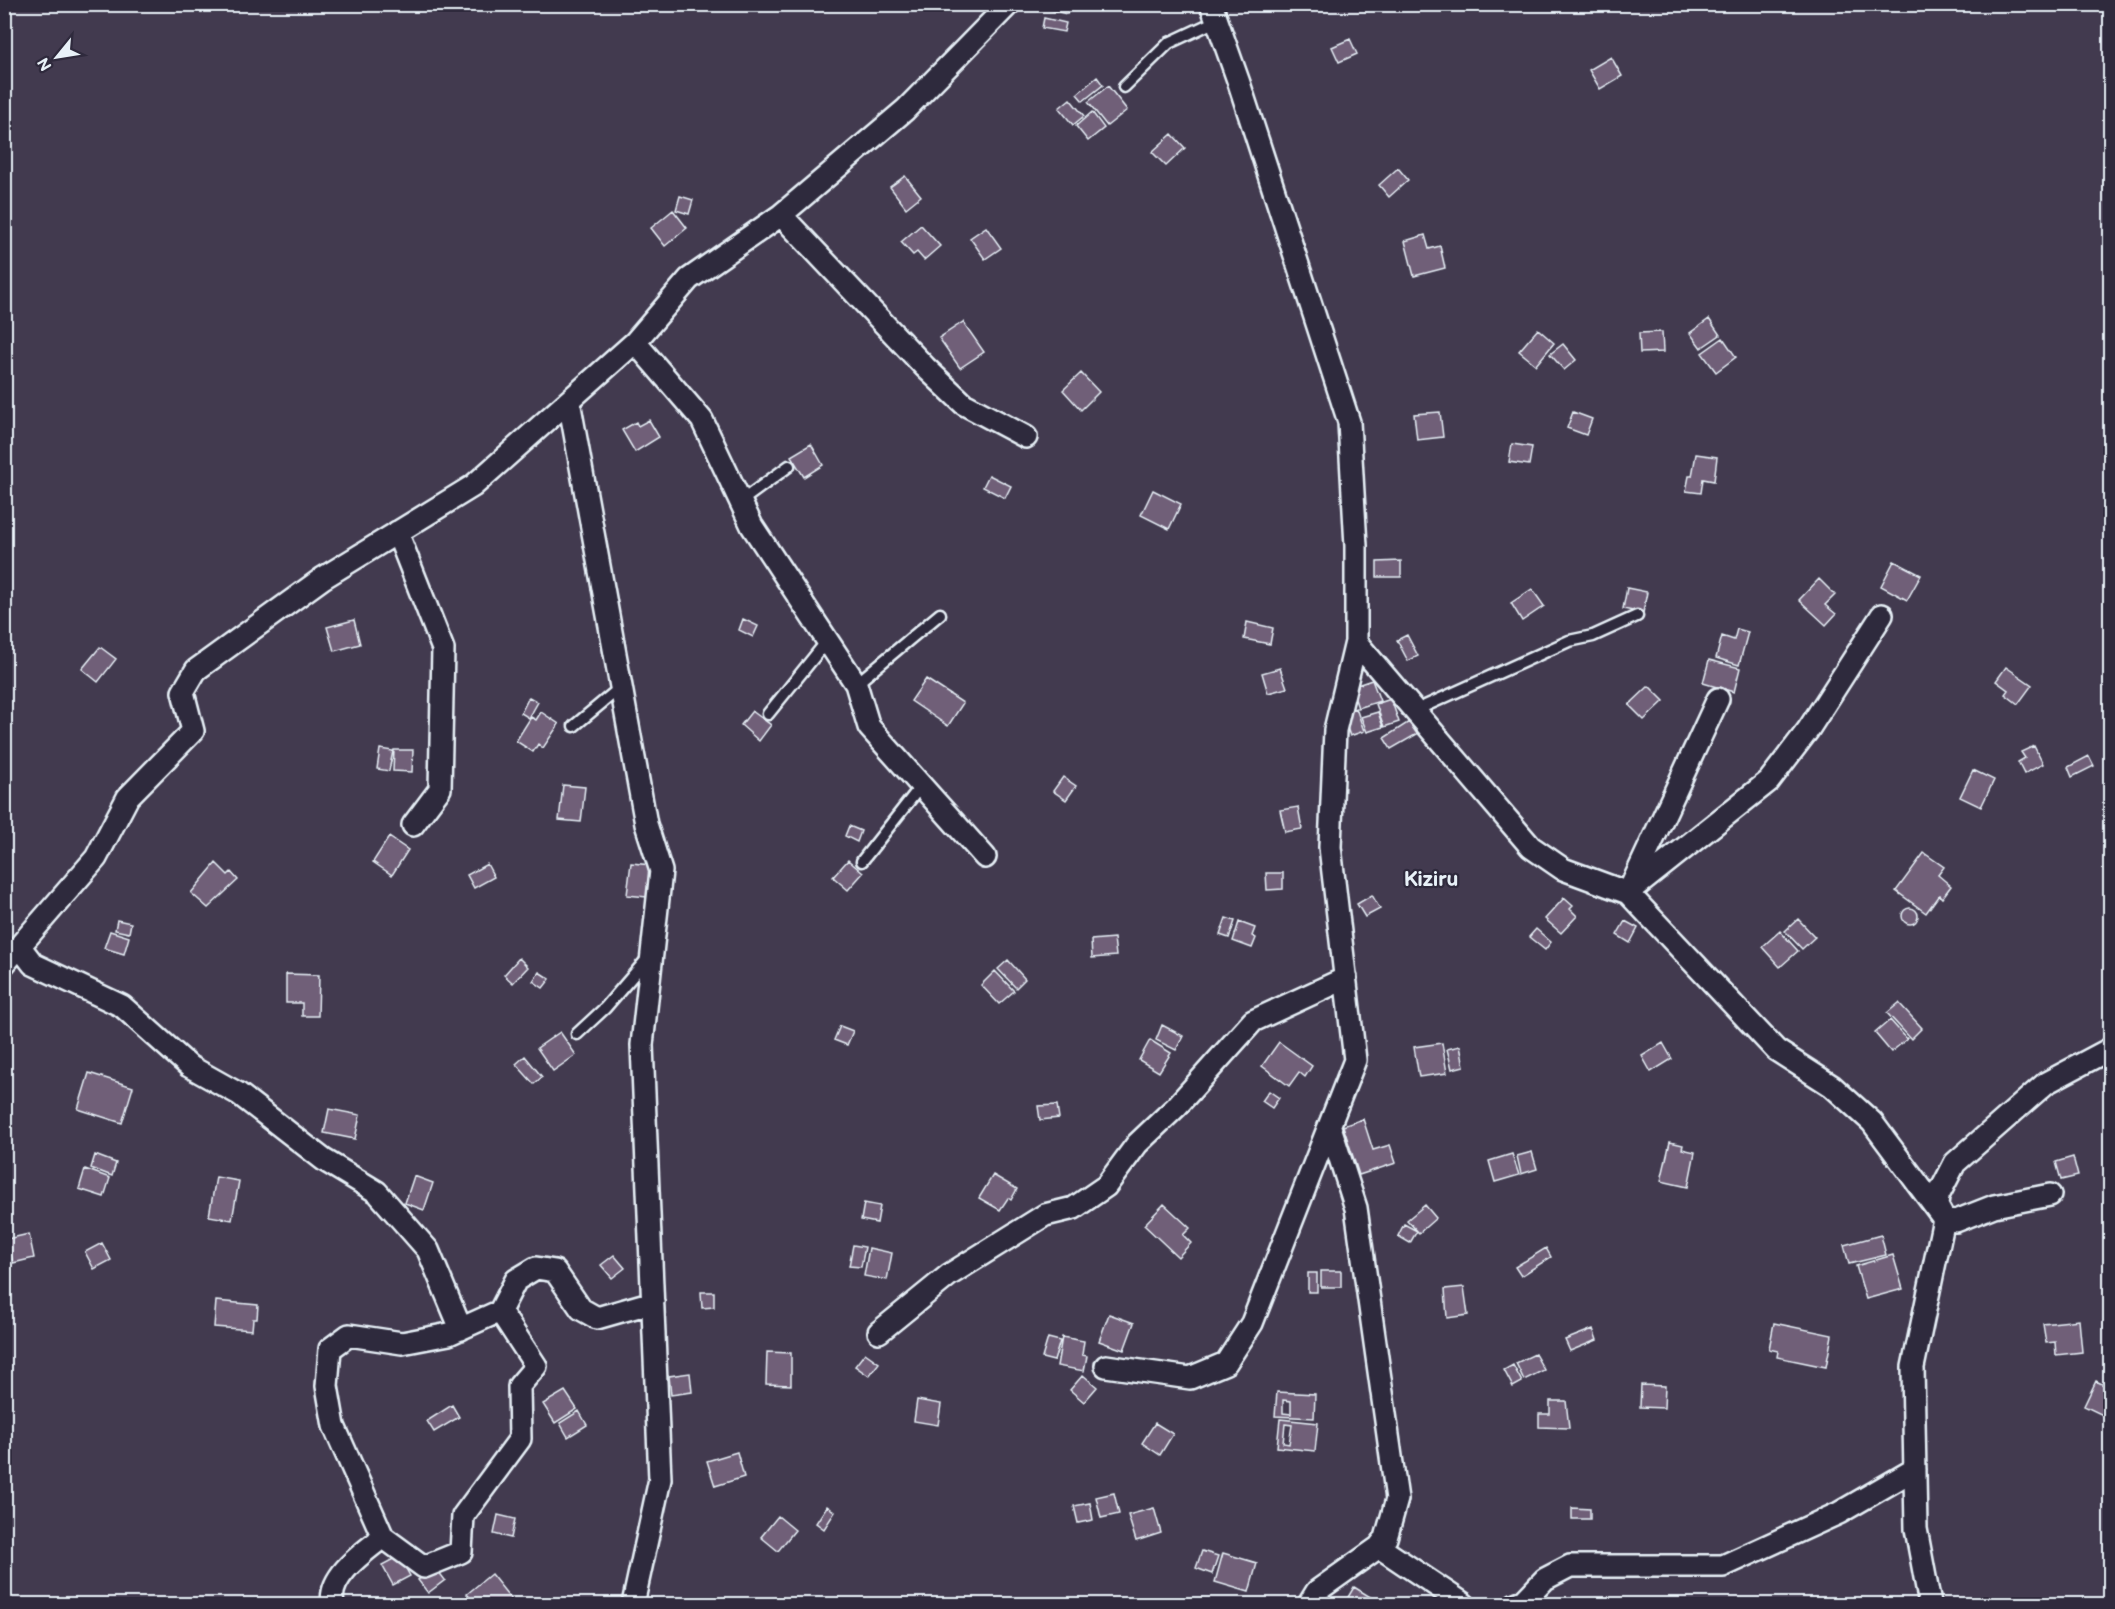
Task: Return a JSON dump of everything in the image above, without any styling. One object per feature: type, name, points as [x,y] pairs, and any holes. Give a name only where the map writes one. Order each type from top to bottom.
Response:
[{"type":"street","points":[[4,964],[96,858],[128,797],[193,731],[183,692],[196,670],[323,578],[473,486],[634,342],[689,279],[781,215],[904,110],[1009,4]]},
{"type":"street","points":[[1106,1366],[1190,1378],[1226,1363],[1252,1323],[1355,1060],[1330,847],[1335,730],[1356,642],[1356,546],[1349,423],[1239,83],[1213,13]]},
{"type":"street","points":[[781,215],[925,367],[964,404],[1026,436]]},
{"type":"street","points":[[634,342],[702,420],[752,526],[856,684],[869,727],[985,857]]},
{"type":"street","points":[[569,401],[646,824],[661,871],[642,1045],[660,1479],[633,1605]]},
{"type":"street","points":[[397,532],[443,649],[440,789],[413,825]]},
{"type":"street","points":[[1628,893],[1769,781],[1808,730],[1882,615]]},
{"type":"street","points":[[1356,642],[1531,847],[1563,869],[1628,893],[1776,1050],[1832,1086],[1872,1122],[1944,1220],[1956,1221],[1994,1206],[2050,1195]]},
{"type":"street","points":[[1628,893],[1718,699]]},
{"type":"street","points":[[20,947],[33,964],[122,1006],[189,1066],[239,1094],[324,1160],[376,1192],[428,1250],[461,1329]]},
{"type":"street","points":[[879,1332],[949,1275],[1045,1215],[1074,1208],[1106,1186],[1137,1144],[1176,1107],[1253,1021],[1346,978]]},
{"type":"street","points":[[1930,1605],[1916,1529],[1912,1367],[1944,1220],[1937,1206],[1938,1196],[1955,1163],[2046,1083],[2110,1049]]},
{"type":"street","points":[[1309,1605],[1317,1591],[1379,1547],[1386,1539],[1397,1499],[1356,1208],[1330,1127]]},
{"type":"street","points":[[500,1311],[536,1366],[519,1386],[520,1439],[464,1516],[461,1552],[424,1567],[384,1537],[334,1426],[327,1386],[330,1349],[349,1335],[402,1343],[449,1334],[500,1311],[516,1280],[536,1268],[555,1271],[581,1309],[597,1318],[653,1302]]},
{"type":"street","points":[[1515,1605],[1526,1600],[1545,1580],[1570,1566],[1723,1566],[1839,1512],[1914,1469]]},
{"type":"street","points":[[333,1605],[334,1585],[362,1553],[384,1537]]},
{"type":"street","points":[[1379,1547],[1464,1605]]},
{"type":"lane","points":[[1124,87],[1169,43],[1213,13]]},
{"type":"lane","points":[[740,502],[789,466]]},
{"type":"lane","points":[[856,684],[940,614]]},
{"type":"lane","points":[[1414,711],[1569,640],[1593,636],[1637,616]]},
{"type":"lane","points":[[768,714],[827,641]]},
{"type":"lane","points":[[574,726],[621,687]]},
{"type":"lane","points":[[862,861],[921,786]]},
{"type":"lane","points":[[577,1034],[605,1008],[652,953]]},
{"type":"building","points":[[1047,4],[1070,4],[1067,14],[1046,9]]},
{"type":"building","points":[[1044,18],[1066,23],[1064,32],[1042,28]]},
{"type":"building","points":[[1350,39],[1357,54],[1339,62],[1332,47]]},
{"type":"building","points":[[1611,57],[1622,76],[1600,89],[1589,70]]},
{"type":"building","points":[[1097,77],[1103,85],[1083,101],[1077,94]]},
{"type":"building","points":[[1108,86],[1127,110],[1107,126],[1088,102]]},
{"type":"building","points":[[1070,99],[1084,116],[1073,125],[1059,108]]},
{"type":"building","points":[[1092,112],[1104,128],[1088,141],[1076,126]]},
{"type":"building","points":[[1172,134],[1185,148],[1166,166],[1152,152]]},
{"type":"building","points":[[1398,168],[1408,180],[1389,197],[1379,185]]},
{"type":"building","points":[[905,176],[921,196],[906,208],[890,187]]},
{"type":"building","points":[[680,196],[693,200],[689,214],[676,210]]},
{"type":"building","points":[[673,210],[687,228],[665,246],[651,228]]},
{"type":"building","points":[[921,225],[940,246],[924,260],[917,252],[913,255],[901,242]]},
{"type":"building","points":[[986,227],[1001,248],[985,259],[970,238]]},
{"type":"building","points":[[1425,235],[1429,249],[1440,246],[1445,268],[1414,276],[1405,241]]},
{"type":"building","points":[[1709,319],[1720,335],[1701,348],[1690,333]]},
{"type":"building","points":[[963,322],[984,352],[960,368],[939,338]]},
{"type":"building","points":[[1538,329],[1554,343],[1536,365],[1519,351]]},
{"type":"building","points":[[1662,332],[1663,352],[1640,353],[1639,333]]},
{"type":"building","points":[[1723,338],[1736,357],[1716,372],[1702,353]]},
{"type":"building","points":[[1563,344],[1576,360],[1564,370],[1550,354]]},
{"type":"building","points":[[1081,373],[1099,392],[1081,410],[1063,390]]},
{"type":"building","points":[[1440,412],[1443,437],[1417,440],[1414,414]]},
{"type":"building","points":[[1573,412],[1592,419],[1586,435],[1567,428]]},
{"type":"building","points":[[649,420],[659,437],[635,452],[622,430],[636,422],[638,426]]},
{"type":"building","points":[[811,444],[823,465],[804,477],[791,456]]},
{"type":"building","points":[[1512,444],[1532,447],[1529,465],[1509,462]]},
{"type":"building","points":[[1696,454],[1717,457],[1714,481],[1703,479],[1701,493],[1686,491],[1689,476],[1692,476]]},
{"type":"building","points":[[989,475],[1011,486],[1005,498],[983,487]]},
{"type":"building","points":[[1153,490],[1181,504],[1169,529],[1141,515]]},
{"type":"building","points":[[1401,561],[1401,577],[1377,577],[1377,562]]},
{"type":"building","points":[[1894,561],[1921,575],[1907,600],[1881,586]]},
{"type":"building","points":[[1819,579],[1835,595],[1825,605],[1836,614],[1826,625],[1799,600]]},
{"type":"building","points":[[1627,588],[1647,592],[1643,613],[1623,609]]},
{"type":"building","points":[[1532,589],[1544,606],[1522,621],[1511,603]]},
{"type":"building","points":[[743,619],[758,626],[753,637],[739,630]]},
{"type":"building","points":[[354,620],[360,644],[334,651],[327,627]]},
{"type":"building","points":[[1247,622],[1273,628],[1270,644],[1244,639]]},
{"type":"building","points":[[1737,629],[1748,632],[1739,665],[1716,658],[1722,636],[1734,640]]},
{"type":"building","points":[[1407,635],[1418,656],[1408,661],[1397,640]]},
{"type":"building","points":[[100,647],[116,659],[98,682],[82,669]]},
{"type":"building","points":[[1709,660],[1740,668],[1734,692],[1703,683]]},
{"type":"building","points":[[2006,667],[2032,685],[2018,704],[2005,694],[2008,690],[1996,681]]},
{"type":"building","points":[[1280,668],[1287,688],[1268,693],[1262,673]]},
{"type":"building","points":[[926,679],[963,703],[948,726],[911,701]]},
{"type":"building","points":[[1372,680],[1380,701],[1358,708],[1351,687]]},
{"type":"building","points":[[1649,686],[1664,701],[1644,720],[1629,705]]},
{"type":"building","points":[[529,697],[538,702],[529,718],[521,713]]},
{"type":"building","points":[[1391,699],[1399,722],[1384,727],[1376,704]]},
{"type":"building","points":[[1356,708],[1364,731],[1350,736],[1342,713]]},
{"type":"building","points":[[752,711],[771,725],[759,741],[741,725]]},
{"type":"building","points":[[541,712],[559,724],[543,748],[538,744],[533,752],[516,741],[531,717],[536,720]]},
{"type":"building","points":[[1378,712],[1383,727],[1367,732],[1361,717]]},
{"type":"building","points":[[1409,722],[1417,734],[1391,749],[1384,738]]},
{"type":"building","points":[[2034,746],[2043,764],[2024,774],[2018,762],[2025,758],[2021,752]]},
{"type":"building","points":[[380,749],[393,751],[389,771],[377,769]]},
{"type":"building","points":[[394,750],[413,750],[412,772],[393,771]]},
{"type":"building","points":[[2089,756],[2094,766],[2072,777],[2068,767]]},
{"type":"building","points":[[1973,770],[1994,780],[1981,807],[1960,797]]},
{"type":"building","points":[[1063,777],[1076,786],[1066,800],[1053,791]]},
{"type":"building","points":[[563,785],[585,787],[581,822],[559,820]]},
{"type":"building","points":[[1298,807],[1302,829],[1285,832],[1280,810]]},
{"type":"building","points":[[849,826],[861,831],[857,842],[845,836]]},
{"type":"building","points":[[389,837],[408,850],[392,875],[373,862]]},
{"type":"building","points":[[1924,853],[1944,867],[1938,875],[1951,886],[1942,898],[1939,895],[1926,913],[1896,891]]},
{"type":"building","points":[[848,860],[863,873],[848,890],[833,877]]},
{"type":"building","points":[[216,863],[228,875],[231,872],[238,880],[208,908],[191,893]]},
{"type":"building","points":[[631,863],[651,865],[647,897],[627,895]]},
{"type":"building","points":[[487,864],[494,877],[474,888],[467,875]]},
{"type":"building","points":[[1266,873],[1283,873],[1283,889],[1267,890]]},
{"type":"building","points":[[1372,895],[1380,909],[1365,917],[1357,904]]},
{"type":"building","points":[[1564,898],[1573,906],[1570,909],[1577,916],[1561,933],[1545,919]]},
{"type":"building","points":[[1907,908],[1913,908],[1918,916],[1916,922],[1907,924],[1902,919],[1902,913]]},
{"type":"building","points":[[1226,918],[1235,921],[1229,938],[1220,935]]},
{"type":"building","points":[[1798,919],[1815,937],[1802,949],[1785,931]]},
{"type":"building","points":[[117,920],[131,923],[129,933],[115,930]]},
{"type":"building","points":[[1625,921],[1638,928],[1630,943],[1617,935]]},
{"type":"building","points":[[1239,922],[1255,928],[1252,936],[1256,938],[1252,948],[1233,941]]},
{"type":"building","points":[[1536,929],[1551,942],[1545,950],[1529,937]]},
{"type":"building","points":[[110,931],[129,937],[124,954],[104,948]]},
{"type":"building","points":[[1780,931],[1798,951],[1780,967],[1762,947]]},
{"type":"building","points":[[1114,938],[1116,956],[1092,958],[1091,940]]},
{"type":"building","points":[[519,958],[528,967],[513,983],[504,975]]},
{"type":"building","points":[[1008,960],[1025,979],[1016,988],[998,969]]},
{"type":"building","points":[[995,971],[1014,991],[999,1004],[981,985]]},
{"type":"building","points":[[539,972],[550,979],[543,988],[533,981]]},
{"type":"building","points":[[286,974],[319,975],[318,1016],[302,1016],[302,1003],[286,1003]]},
{"type":"building","points":[[1899,1003],[1922,1028],[1911,1039],[1887,1013]]},
{"type":"building","points":[[1890,1020],[1907,1039],[1891,1052],[1875,1033]]},
{"type":"building","points":[[1162,1025],[1183,1036],[1176,1050],[1156,1040]]},
{"type":"building","points":[[840,1026],[853,1031],[847,1045],[834,1040]]},
{"type":"building","points":[[560,1032],[576,1055],[553,1071],[537,1048]]},
{"type":"building","points":[[1150,1040],[1171,1053],[1159,1072],[1139,1060]]},
{"type":"building","points":[[1279,1042],[1312,1066],[1305,1077],[1299,1072],[1289,1086],[1262,1066]]},
{"type":"building","points":[[1442,1043],[1447,1073],[1419,1077],[1414,1047]]},
{"type":"building","points":[[1663,1043],[1672,1059],[1651,1072],[1642,1056]]},
{"type":"building","points":[[1460,1046],[1464,1066],[1452,1069],[1447,1049]]},
{"type":"building","points":[[525,1056],[542,1077],[534,1084],[516,1064]]},
{"type":"building","points":[[89,1073],[133,1087],[122,1123],[78,1109]]},
{"type":"building","points":[[1269,1091],[1279,1098],[1272,1108],[1262,1101]]},
{"type":"building","points":[[1057,1105],[1059,1118],[1040,1120],[1038,1106]]},
{"type":"building","points":[[329,1109],[360,1115],[355,1139],[324,1133]]},
{"type":"building","points":[[1363,1119],[1373,1150],[1390,1145],[1396,1163],[1359,1175],[1343,1126]]},
{"type":"building","points":[[1670,1142],[1683,1145],[1682,1149],[1695,1152],[1688,1187],[1661,1181]]},
{"type":"building","points":[[1532,1152],[1537,1169],[1521,1174],[1517,1156]]},
{"type":"building","points":[[1512,1154],[1519,1175],[1495,1182],[1489,1161]]},
{"type":"building","points":[[95,1155],[116,1163],[112,1176],[91,1168]]},
{"type":"building","points":[[2073,1157],[2078,1176],[2061,1180],[2056,1162]]},
{"type":"building","points":[[85,1169],[110,1178],[104,1197],[79,1189]]},
{"type":"building","points":[[993,1175],[1017,1189],[1011,1200],[1008,1198],[1000,1210],[979,1198]]},
{"type":"building","points":[[414,1176],[433,1183],[424,1210],[405,1203]]},
{"type":"building","points":[[216,1177],[239,1181],[232,1220],[209,1216]]},
{"type":"building","points":[[864,1203],[880,1206],[877,1223],[861,1220]]},
{"type":"building","points":[[1164,1204],[1190,1228],[1183,1235],[1191,1243],[1178,1257],[1144,1225]]},
{"type":"building","points":[[1425,1205],[1436,1218],[1419,1233],[1407,1220]]},
{"type":"building","points":[[1404,1224],[1417,1231],[1410,1243],[1398,1236]]},
{"type":"building","points":[[29,1234],[34,1258],[13,1263],[7,1239]]},
{"type":"building","points":[[1881,1235],[1886,1255],[1849,1264],[1844,1245]]},
{"type":"building","points":[[102,1243],[111,1260],[94,1269],[85,1252]]},
{"type":"building","points":[[853,1245],[865,1247],[861,1267],[849,1266]]},
{"type":"building","points":[[869,1248],[892,1253],[887,1280],[864,1276]]},
{"type":"building","points":[[1546,1248],[1551,1257],[1521,1276],[1515,1267]]},
{"type":"building","points":[[614,1255],[625,1268],[612,1278],[601,1265]]},
{"type":"building","points":[[1893,1255],[1903,1289],[1866,1299],[1856,1266]]},
{"type":"building","points":[[1321,1271],[1341,1271],[1341,1287],[1321,1287]]},
{"type":"building","points":[[1308,1273],[1317,1273],[1317,1292],[1308,1292]]},
{"type":"building","points":[[1464,1287],[1468,1315],[1447,1318],[1445,1289]]},
{"type":"building","points":[[701,1292],[714,1292],[714,1307],[702,1308]]},
{"type":"building","points":[[216,1301],[258,1305],[257,1319],[253,1319],[252,1330],[214,1327]]},
{"type":"building","points":[[1109,1314],[1134,1323],[1124,1350],[1099,1341]]},
{"type":"building","points":[[2079,1320],[2082,1352],[2056,1355],[2055,1342],[2046,1343],[2043,1324]]},
{"type":"building","points":[[1774,1323],[1832,1335],[1826,1367],[1777,1357],[1778,1351],[1769,1349]]},
{"type":"building","points":[[1593,1329],[1597,1340],[1570,1351],[1565,1340]]},
{"type":"building","points":[[1062,1337],[1084,1341],[1082,1355],[1087,1356],[1084,1371],[1057,1366]]},
{"type":"building","points":[[1048,1338],[1060,1341],[1054,1361],[1042,1358]]},
{"type":"building","points":[[767,1352],[791,1353],[791,1385],[766,1384]]},
{"type":"building","points":[[865,1353],[879,1363],[869,1376],[855,1366]]},
{"type":"building","points":[[1535,1354],[1544,1370],[1524,1380],[1516,1363]]},
{"type":"building","points":[[1513,1365],[1522,1382],[1513,1387],[1504,1370]]},
{"type":"building","points":[[690,1373],[692,1392],[671,1395],[669,1376]]},
{"type":"building","points":[[1083,1375],[1097,1387],[1084,1402],[1070,1390]]},
{"type":"building","points":[[2096,1381],[2110,1388],[2110,1410],[2107,1417],[2084,1406]]},
{"type":"building","points":[[1641,1385],[1665,1386],[1664,1408],[1640,1407]]},
{"type":"building","points":[[565,1391],[577,1409],[555,1423],[543,1404]]},
{"type":"building","points":[[1277,1392],[1315,1394],[1314,1418],[1275,1416]],"holes":[[[1283,1400],[1291,1401],[1291,1414],[1283,1413]]]},
{"type":"building","points":[[917,1400],[941,1404],[938,1425],[914,1421]]},
{"type":"building","points":[[1550,1401],[1566,1401],[1569,1428],[1539,1427],[1539,1414],[1550,1414]]},
{"type":"building","points":[[452,1405],[459,1417],[434,1432],[427,1421]]},
{"type":"building","points":[[579,1411],[587,1425],[568,1437],[560,1423]]},
{"type":"building","points":[[1280,1419],[1318,1423],[1315,1451],[1277,1447]],"holes":[[[1285,1424],[1292,1425],[1289,1444],[1283,1443]]]},
{"type":"building","points":[[1155,1423],[1173,1434],[1160,1455],[1142,1443]]},
{"type":"building","points":[[737,1452],[744,1477],[715,1486],[707,1461]]},
{"type":"building","points":[[1114,1493],[1119,1514],[1101,1518],[1096,1497]]},
{"type":"building","points":[[1090,1503],[1093,1520],[1078,1523],[1074,1506]]},
{"type":"building","points":[[827,1506],[835,1512],[824,1529],[816,1523]]},
{"type":"building","points":[[1154,1508],[1161,1533],[1136,1541],[1128,1515]]},
{"type":"building","points":[[1572,1508],[1590,1509],[1590,1519],[1572,1519]]},
{"type":"building","points":[[498,1515],[515,1519],[511,1538],[494,1534]]},
{"type":"building","points":[[778,1516],[795,1530],[778,1551],[761,1537]]},
{"type":"building","points":[[1202,1551],[1218,1556],[1212,1574],[1196,1568]]},
{"type":"building","points":[[1223,1553],[1257,1563],[1249,1592],[1215,1582]]},
{"type":"building","points":[[399,1556],[410,1576],[393,1585],[382,1565]]},
{"type":"building","points":[[435,1567],[445,1580],[428,1593],[418,1580]]},
{"type":"building","points":[[491,1574],[512,1600],[506,1604],[475,1604],[467,1594]]},
{"type":"building","points":[[1354,1587],[1372,1598],[1368,1604],[1344,1604]]},
{"type":"district","name":"Kiziru","points":[[1431,879]]}]
